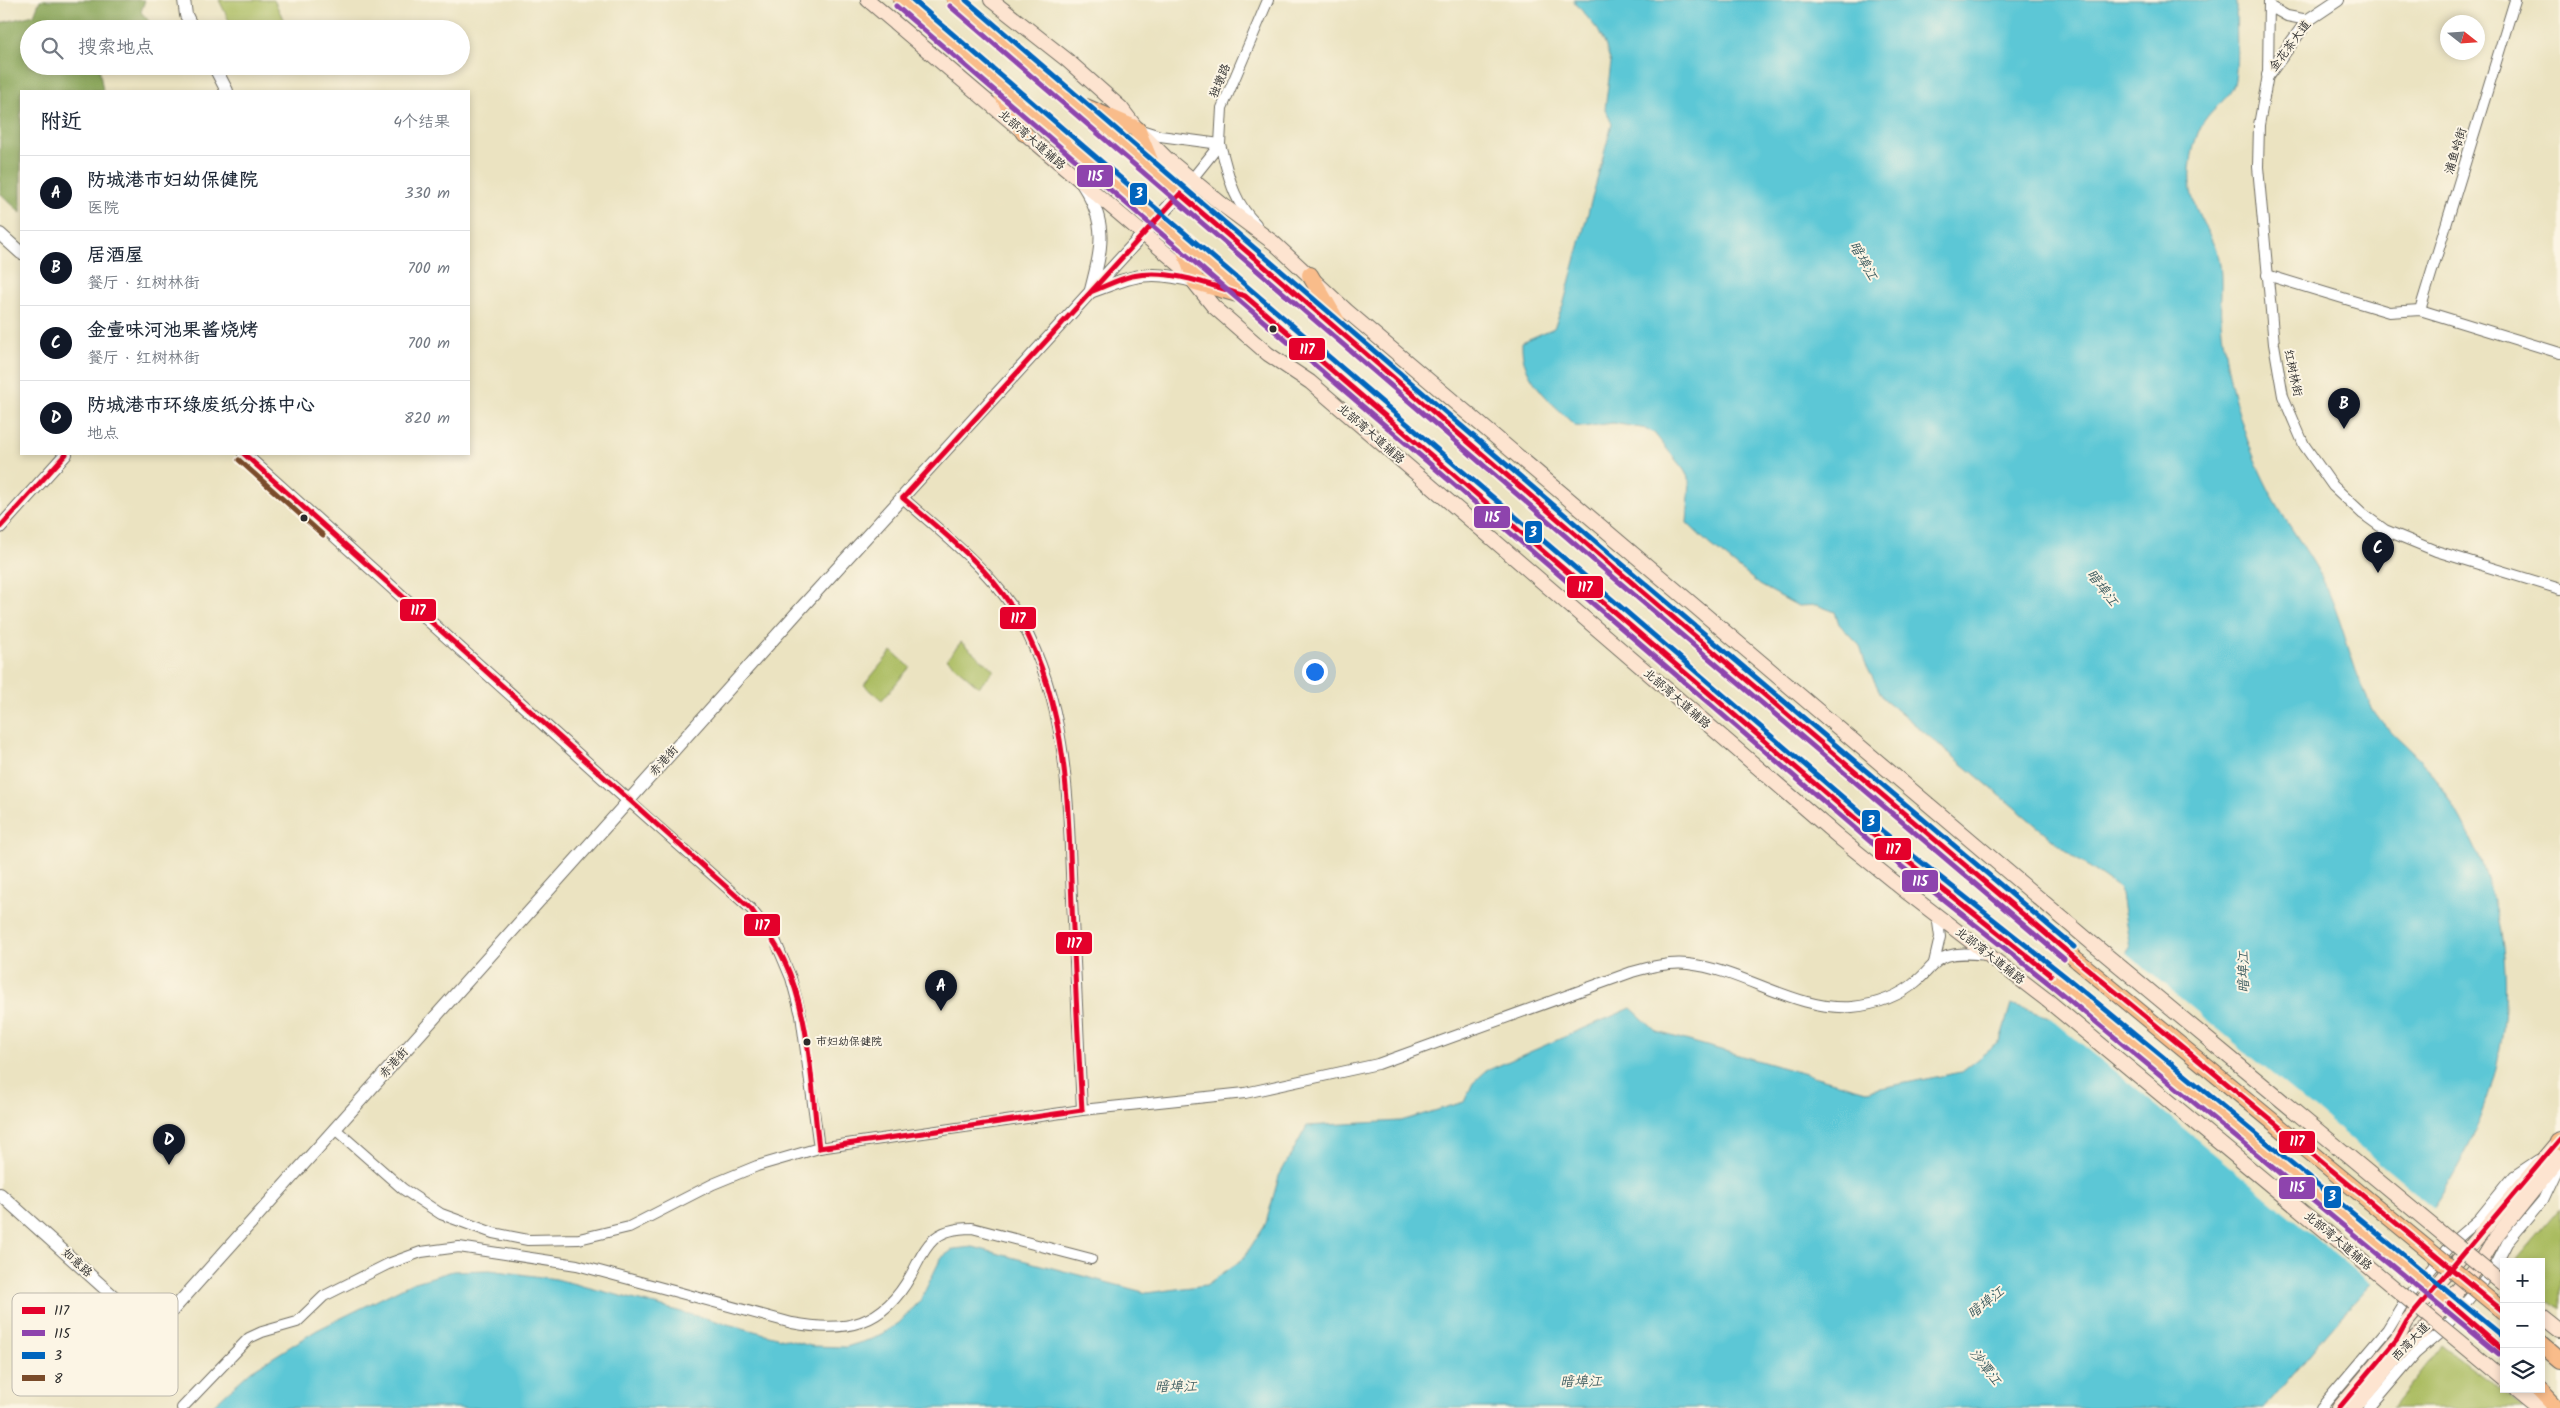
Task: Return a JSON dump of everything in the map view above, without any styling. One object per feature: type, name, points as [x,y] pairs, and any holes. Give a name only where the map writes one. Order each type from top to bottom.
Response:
[{"type":"highway","points":[[901,0],[1869,831],[2061,983],[2502,1348]]},
{"type":"highway","points":[[955,0],[1346,337],[2078,961],[2500,1309]]},
{"type":"highway","points":[[993,79],[1024,134]]},
{"type":"highway","points":[[1072,101],[1137,128],[1155,172]]},
{"type":"highway","points":[[1181,241],[1196,282],[1246,296]]},
{"type":"highway","points":[[1310,275],[1346,337]]},
{"type":"highway","points":[[2545,1340],[2560,1349]]},
{"type":"highway","points":[[2545,1346],[2560,1359]]},
{"type":"highway","points":[[2545,1382],[2560,1394]]},
{"type":"highway","points":[[2543,1393],[2557,1408]]},
{"type":"main road","name":"北部湾大道辅路","points":[[868,0],[1143,236],[1181,266],[1196,282],[1213,306],[1268,354],[1310,382],[1826,827],[2047,1000],[2500,1376]]},
{"type":"main road","points":[[991,0],[1066,60],[1114,102],[1137,128],[1192,180],[1274,243],[1346,311],[2093,944],[2500,1282]]},
{"type":"main road","name":"西湾大道","points":[[2339,1408],[2396,1339],[2407,1321],[2557,1147]]},
{"type":"main road","name":"西湾大道","points":[[2354,1408],[2406,1346],[2422,1333],[2481,1262],[2557,1147]]},
{"type":"main road","points":[[2545,1318],[2560,1330]]},
{"type":"main road","points":[[2521,1393],[2539,1408]]},
{"type":"street","points":[[184,0],[188,20]]},
{"type":"street","name":"独墩路","points":[[1268,0],[1222,108],[1220,144],[1232,191],[1244,212],[1274,243]]},
{"type":"street","name":"金花茶大道","points":[[2268,75],[2308,20],[2338,0]]},
{"type":"street","name":"浦鱼岭街","points":[[2420,310],[2515,0]]},
{"type":"street","points":[[2269,3],[2287,16],[2308,20]]},
{"type":"street","name":"红树林街","points":[[2269,3],[2268,75],[2260,117],[2258,167],[2274,344],[2283,396],[2304,445],[2333,486],[2363,514],[2390,532],[2436,551],[2560,589]]},
{"type":"street","points":[[219,75],[226,90]]},
{"type":"street","points":[[1137,128],[1160,136],[1220,144]]},
{"type":"street","points":[[1180,194],[1220,144]]},
{"type":"street","points":[[1082,183],[1095,205],[1100,224],[1100,254],[1091,292]]},
{"type":"street","name":"赤港街","points":[[178,1304],[629,801],[1180,194]]},
{"type":"street","points":[[0,234],[20,252]]},
{"type":"street","points":[[1091,292],[1135,275],[1158,274],[1196,282]]},
{"type":"street","points":[[2267,275],[2389,312],[2420,310],[2560,353]]},
{"type":"street","points":[[0,527],[65,455]]},
{"type":"street","points":[[245,455],[751,909],[774,940],[791,978],[801,1015],[818,1148]]},
{"type":"street","points":[[903,498],[966,556],[1000,592],[1022,622],[1047,676],[1066,769],[1082,1110]]},
{"type":"street","points":[[1934,963],[1940,937],[1937,915]]},
{"type":"street","points":[[335,1129],[403,1189],[441,1214],[493,1234],[528,1240],[579,1239],[629,1227],[713,1184],[757,1166],[818,1148],[1082,1110],[1244,1093],[1378,1064],[1658,964],[1688,964],[1826,1006],[1852,1007],[1874,1003],[1898,994],[1918,981],[1934,963],[1945,956],[1956,954],[1992,956]]},
{"type":"street","points":[[2321,1408],[2387,1330],[2404,1302],[2457,1238],[2479,1219],[2514,1176],[2557,1147]]},
{"type":"street","points":[[2369,1408],[2416,1354],[2441,1332],[2494,1269],[2507,1243],[2543,1200],[2560,1164]]},
{"type":"street","name":"如意路","points":[[0,1194],[110,1293]]},
{"type":"street","points":[[182,1408],[249,1338],[262,1332],[297,1322],[324,1296],[388,1264],[440,1248],[459,1247],[577,1265],[792,1323],[817,1328],[842,1328],[864,1322],[881,1314],[899,1296],[923,1252],[934,1239],[946,1232],[960,1228],[972,1228],[1090,1258]]},
{"type":"green space","points":[[40,0],[145,0],[141,12],[148,20],[20,20],[20,75],[100,75],[103,90],[20,90],[20,212],[0,193],[0,23],[34,15]]},
{"type":"green space","points":[[219,0],[274,0],[284,20],[229,20]]},
{"type":"green space","points":[[961,642],[994,670],[979,687],[947,659]]},
{"type":"green space","points":[[892,651],[910,667],[882,700],[864,685]]},
{"type":"green space","points":[[2560,1208],[2560,1310],[2545,1297],[2545,1258],[2517,1258]]},
{"type":"green space","points":[[2442,1346],[2500,1389],[2500,1393],[2505,1393],[2525,1408],[2392,1408]]},
{"type":"water","points":[[1573,0],[2236,0],[2237,58],[2235,80],[2228,95],[2210,113],[2201,126],[2193,149],[2190,187],[2196,208],[2219,258],[2222,333],[2236,403],[2255,461],[2280,510],[2315,565],[2328,591],[2369,702],[2389,730],[2437,781],[2455,809],[2475,848],[2492,893],[2502,938],[2505,984],[2503,1030],[2494,1075],[2480,1119],[2461,1161],[2437,1202],[2416,1231],[2264,1408],[210,1408],[251,1371],[317,1330],[412,1283],[453,1271],[490,1270],[556,1279],[811,1346],[846,1347],[875,1338],[899,1323],[920,1301],[941,1258],[954,1249],[973,1247],[1147,1293],[1206,1285],[1243,1259],[1266,1223],[1279,1176],[1307,1126],[1401,1121],[1464,1102],[1473,1083],[1486,1071],[1631,1008],[1657,1032],[1866,1091],[1961,1072],[2000,1041],[2011,1004],[2058,1020],[2093,1014],[2130,947],[2120,889],[2074,857],[1883,698],[1865,663],[1860,646],[1839,624],[1835,612],[1817,605],[1798,606],[1760,585],[1710,545],[1687,523],[1690,481],[1684,470],[1654,433],[1647,429],[1613,423],[1583,427],[1575,426],[1548,399],[1532,379],[1526,367],[1522,342],[1554,328],[1564,302],[1612,124],[1605,109],[1611,63],[1598,30]]},
{"type":"pier","points":[[2125,952],[2435,1209],[2374,1286],[2043,1012],[2058,1017],[2091,1011]]},
{"type":"transit line","name":"3","points":[[913,0],[1882,831],[2066,977],[2500,1335]]},
{"type":"transit line","name":"3","points":[[966,0],[1622,564],[2074,947]]},
{"type":"transit line","name":"115","points":[[896,6],[1872,843],[2056,989],[2499,1354]]},
{"type":"transit line","name":"115","points":[[950,6],[1612,576],[2064,959]]},
{"type":"transit line","name":"117","points":[[903,498],[1180,194],[1617,570],[2078,961],[2500,1309]]},
{"type":"transit line","name":"117","points":[[1093,291],[1132,276],[1161,274],[1190,279],[1245,296],[1877,837],[2051,975]]},
{"type":"transit line","name":"117","points":[[0,527],[65,455]]},
{"type":"transit line","name":"117","points":[[245,455],[751,909],[769,934],[784,960],[800,1005],[809,1052],[819,1148]]},
{"type":"transit line","name":"8","points":[[239,460],[323,535]]},
{"type":"transit line","name":"117","points":[[903,498],[976,562],[1001,591],[1031,641],[1045,677],[1055,714],[1066,790],[1082,1110]]},
{"type":"transit line","name":"117","points":[[819,1148],[1082,1110]]},
{"type":"transit line","name":"117","points":[[2339,1408],[2397,1339],[2407,1321],[2560,1139]]},
{"type":"transit line","name":"117","points":[[2449,1303],[2501,1348]]},
{"type":"place","name":"居酒屋","points":[[2344,429]]},
{"type":"place","name":"金壹味河池果酱烧烤","points":[[2378,573]]},
{"type":"place","name":"防城港市妇幼保健院","points":[[941,1011]]},
{"type":"place","name":"巿妇幼保健院","points":[[807,1042]]},
{"type":"place","name":"防城港市环绿废纸分拣中心","points":[[169,1165]]},
{"type":"water label","name":"暗埠江","points":[[1863,261]]},
{"type":"water label","name":"暗埠江","points":[[2102,588]]},
{"type":"water label","name":"暗埠江","points":[[2244,972]]},
{"type":"water label","name":"暗埠江","points":[[1986,1303]]},
{"type":"water label","name":"沙潭江","points":[[1985,1367]]},
{"type":"water label","name":"暗埠江","points":[[1581,1382]]},
{"type":"water label","name":"暗埠江","points":[[1176,1387]]}]
